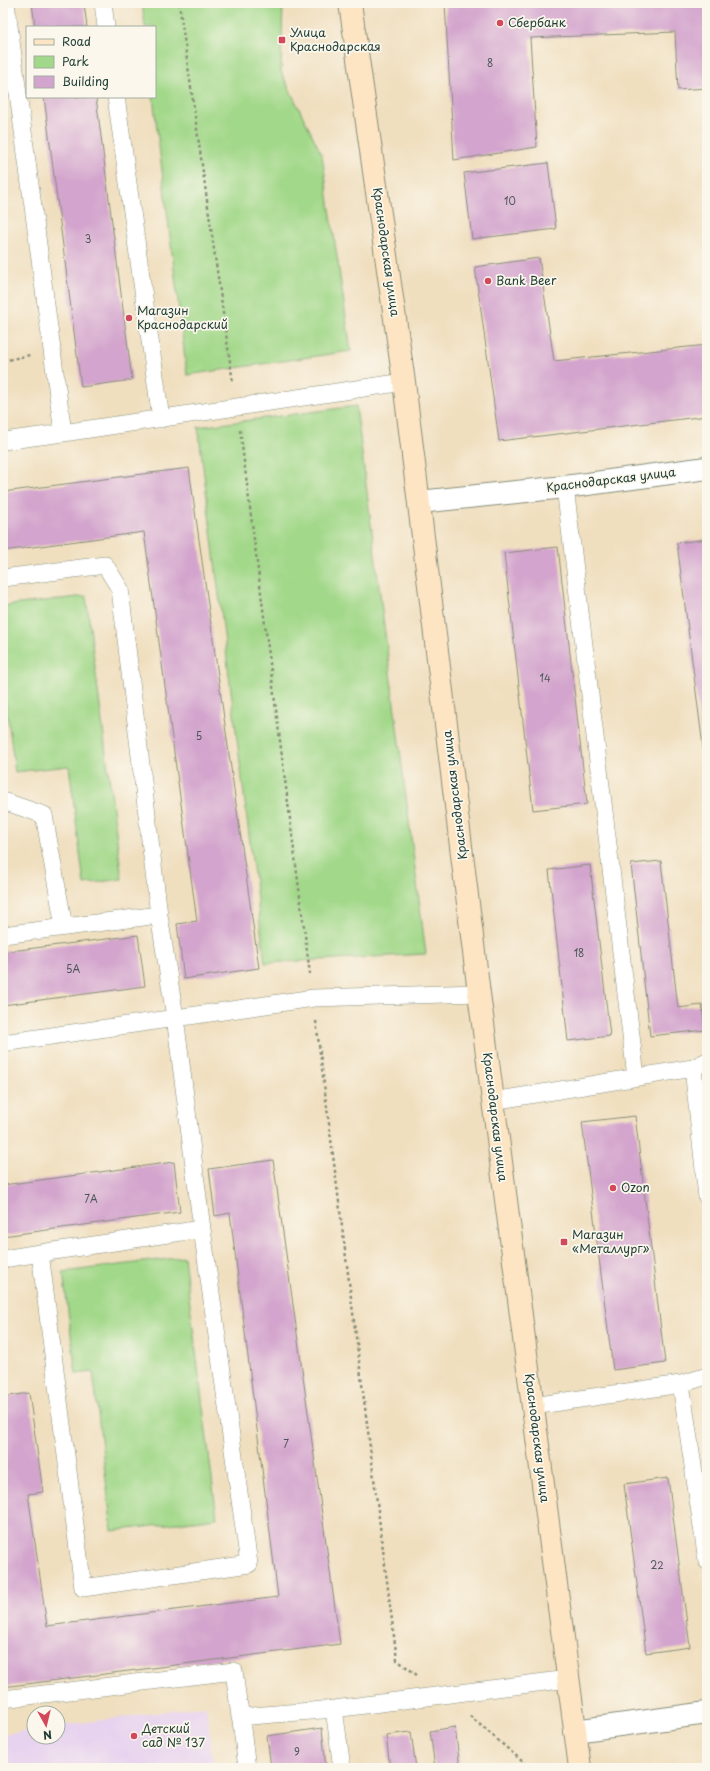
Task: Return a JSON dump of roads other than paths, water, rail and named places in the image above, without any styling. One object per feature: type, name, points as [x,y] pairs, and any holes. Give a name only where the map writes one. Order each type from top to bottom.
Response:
[{"type":"main road","name":"Краснодарская улица","points":[[350,3],[420,502],[479,993],[580,1768]]},
{"type":"street","name":"Краснодарская улица","points":[[420,502],[565,487],[707,468]]},
{"type":"street","points":[[575,1731],[707,1713]]},
{"type":"lane","points":[[6,3],[63,434]]},
{"type":"lane","points":[[103,3],[106,26]]},
{"type":"lane","points":[[116,98],[161,419]]},
{"type":"lane","points":[[3,441],[63,434],[404,382]]},
{"type":"lane","points":[[565,487],[636,1077]]},
{"type":"lane","points":[[3,578],[105,565],[120,589],[159,915],[175,1017],[202,1229],[249,1564],[83,1588],[40,1253]]},
{"type":"lane","points":[[3,800],[44,815],[64,927]]},
{"type":"lane","points":[[3,935],[159,915]]},
{"type":"lane","points":[[3,1043],[314,998],[479,993]]},
{"type":"lane","points":[[493,1101],[636,1077],[700,1064],[707,1197]]},
{"type":"lane","points":[[3,1259],[202,1229]]},
{"type":"lane","points":[[533,1406],[682,1384],[707,1376]]},
{"type":"lane","points":[[682,1384],[703,1510],[707,1561]]},
{"type":"lane","points":[[3,1699],[234,1671],[247,1768]]},
{"type":"lane","points":[[240,1717],[334,1709],[447,1696],[568,1679]]},
{"type":"lane","points":[[334,1709],[342,1768]]},
{"type":"place","name":"Сбербанк","points":[[500,23]]},
{"type":"place","name":"Улица Краснодарская","points":[[282,40]]},
{"type":"place","name":"Bank Beer","points":[[488,281]]},
{"type":"place","name":"Магазин Краснодарский","points":[[129,318]]},
{"type":"place","name":"Ozon","points":[[613,1188]]},
{"type":"place","name":"Магазин «Металлург»","points":[[564,1242]]},
{"type":"place","name":"Детский сад № 137","points":[[134,1736]]}]
